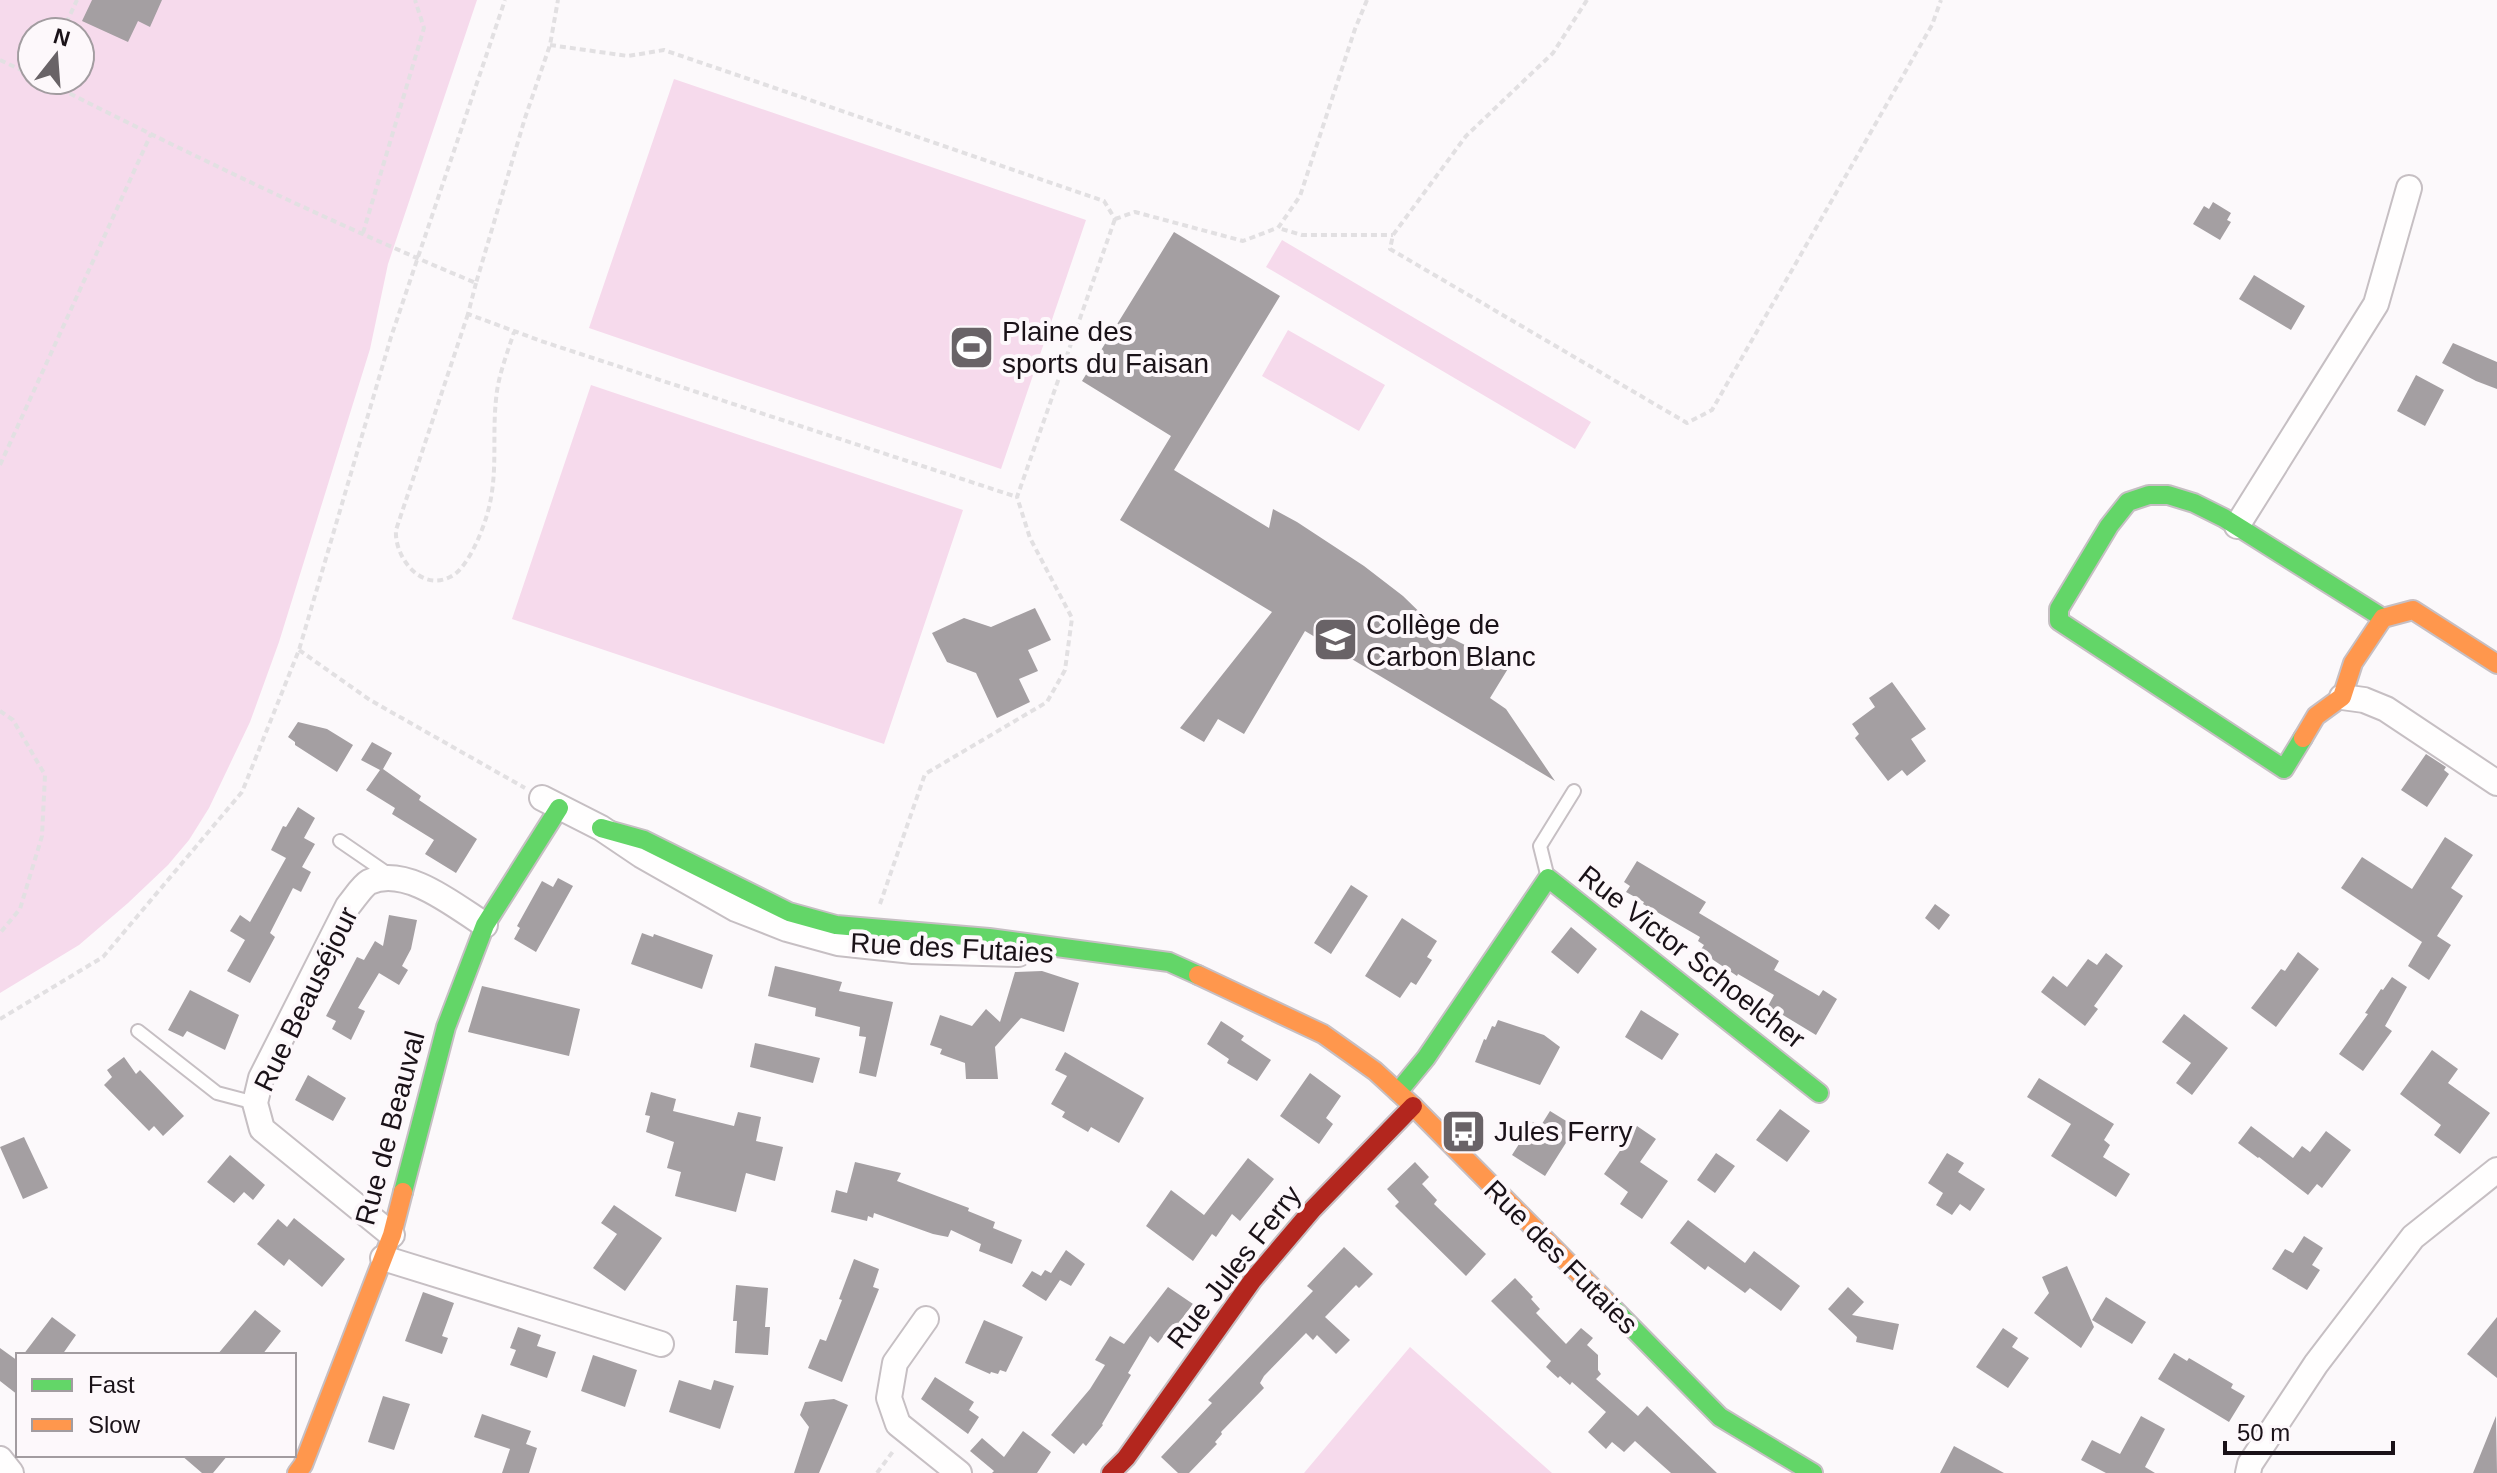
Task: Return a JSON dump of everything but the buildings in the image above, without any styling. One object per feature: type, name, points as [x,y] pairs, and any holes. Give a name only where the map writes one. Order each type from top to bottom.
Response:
[{"type":"street","points":[[2237,526],[2376,304],[2409,188]]},
{"type":"street","points":[[2383,618],[2237,526],[2194,503],[2168,495],[2149,495],[2128,502],[2109,526],[2059,609],[2059,621],[2284,769],[2316,716],[2342,697],[2353,663],[2383,618],[2413,610],[2497,664]]},
{"type":"street","points":[[2342,697],[2364,700],[2386,709],[2497,783]]},
{"type":"street","name":"Rue des Futaies","points":[[550,803],[601,828],[641,855],[736,909],[787,929],[838,943],[913,951],[1092,953]]},
{"type":"street","name":"Rue de Beauval","points":[[297,1473],[303,1465],[392,1235],[446,1027],[485,925],[550,803]]},
{"type":"street","name":"Rue des Futaies","points":[[601,828],[644,840],[789,912],[836,925],[989,938],[1169,962],[1323,1034],[1375,1071],[1413,1106],[1720,1417],[1813,1473]]},
{"type":"street","points":[[393,878],[416,882],[485,925]]},
{"type":"street","name":"Rue Beauséjour","points":[[392,1235],[262,1129],[255,1103],[261,1078],[348,906],[368,883],[393,878]]},
{"type":"street","name":"Rue Victor Schoelcher","points":[[1398,1092],[1426,1058],[1548,878],[1819,1093]]},
{"type":"street","name":"Rue Jules Ferry","points":[[1111,1473],[1126,1458],[1252,1281],[1313,1209],[1413,1106]]},
{"type":"street","points":[[2248,1473],[2250,1464],[2316,1364],[2413,1237],[2497,1170]]},
{"type":"street","points":[[383,1258],[661,1344]]},
{"type":"street","points":[[926,1319],[895,1363],[889,1398],[898,1424],[959,1473]]},
{"type":"street","points":[[0,1459],[11,1473]]},
{"type":"lane","points":[[1548,878],[1540,846],[1574,791]]},
{"type":"lane","points":[[340,841],[393,878]]},
{"type":"lane","points":[[138,1031],[217,1093],[255,1103]]},
{"type":"path","points":[[363,233],[424,28],[415,0]]},
{"type":"path","points":[[0,1019],[103,957],[242,792],[299,650],[391,337],[505,0]]},
{"type":"path","points":[[514,331],[497,391],[494,490],[482,531],[455,574],[440,580],[421,576],[411,570],[401,557],[395,540],[396,530],[468,314],[525,118],[550,45],[558,0]]},
{"type":"path","points":[[1115,219],[1135,212],[1243,241],[1278,228],[1300,196],[1367,0]]},
{"type":"path","points":[[1587,0],[1553,53],[1466,136],[1393,235],[1390,249],[1687,423],[1712,410],[1932,25],[1941,0]]},
{"type":"path","points":[[550,45],[628,56],[664,50],[1104,201],[1115,219]]},
{"type":"path","points":[[75,96],[363,233],[476,283]]},
{"type":"path","points":[[0,465],[151,134]]},
{"type":"path","points":[[872,928],[925,774],[1047,702],[1065,670],[1072,618],[1030,538],[1017,497],[1115,219]]},
{"type":"path","points":[[1278,228],[1302,235],[1393,235]]},
{"type":"path","points":[[468,314],[1017,497]]},
{"type":"path","points":[[299,650],[370,700],[550,803]]},
{"type":"path","points":[[0,711],[13,720],[45,775],[42,836],[20,909],[0,933]]},
{"type":"path","points":[[877,1473],[908,1433]]},
{"type":"shaded area","points":[[0,0],[477,0],[388,264],[370,349],[279,642],[250,722],[209,808],[189,840],[168,865],[79,945],[0,993]]},
{"type":"shaded area","points":[[674,79],[1086,220],[1001,469],[589,328]]},
{"type":"shaded area","points":[[1282,240],[1591,422],[1575,449],[1266,267]]},
{"type":"shaded area","points":[[1288,330],[1385,385],[1359,431],[1262,376]]},
{"type":"shaded area","points":[[591,385],[963,510],[884,744],[512,619]]},
{"type":"shaded area","points":[[1410,1347],[1552,1473],[1304,1473]]},
{"type":"traffic: fast","points":[[2303,738],[2284,769],[2059,621],[2059,609],[2109,526],[2128,502],[2149,495],[2168,495],[2194,503],[2224,518],[2383,618]]},
{"type":"traffic: fast","points":[[403,1192],[446,1027],[485,925],[559,808]]},
{"type":"traffic: fast","points":[[601,828],[644,840],[789,912],[836,925],[989,938],[1169,962],[1198,975]]},
{"type":"traffic: fast","points":[[1398,1092],[1426,1058],[1548,878],[1819,1093]]},
{"type":"traffic: fast","points":[[1607,1302],[1720,1417],[1813,1473]]},
{"type":"traffic: slow","points":[[2303,738],[2316,716],[2342,697],[2353,663],[2383,618],[2413,610],[2497,664]]},
{"type":"traffic: slow","points":[[1198,975],[1323,1034],[1375,1071],[1607,1302]]},
{"type":"traffic: slow","points":[[297,1473],[303,1465],[392,1235],[403,1192]]},
{"type":"traffic: jam","points":[[1111,1473],[1126,1458],[1252,1281],[1313,1209],[1413,1106]]},
{"type":"place","name":"Plaine des sports du Faisan","points":[[971,347]]},
{"type":"place","name":"Collège de Carbon Blanc","points":[[1335,640]]},
{"type":"place","name":"Jules Ferry","points":[[1463,1131]]}]
